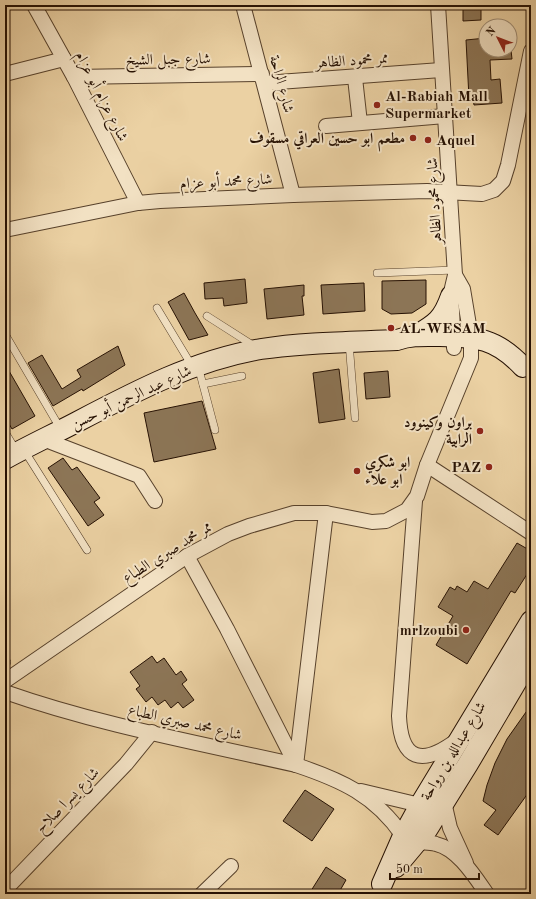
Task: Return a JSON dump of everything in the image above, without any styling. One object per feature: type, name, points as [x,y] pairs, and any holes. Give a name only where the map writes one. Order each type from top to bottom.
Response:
[{"type":"street","name":"شارع عزام أبو عزام","points":[[34,5],[74,77],[138,203]]},
{"type":"street","name":"شارع الراحة","points":[[243,5],[293,195]]},
{"type":"street","name":"شارع محمود الظاهر","points":[[438,5],[455,273],[451,296],[462,343]]},
{"type":"street","name":"شارع محمد أبو عزام","points":[[5,230],[138,203],[293,195],[451,192],[482,194],[494,190],[503,181],[508,165],[531,51]]},
{"type":"street","points":[[5,74],[64,59]]},
{"type":"street","name":"ممر محمود الظاهر","points":[[263,78],[355,78],[441,70]]},
{"type":"street","name":"شارع جبل الشيخ","points":[[74,77],[263,78]]},
{"type":"street","points":[[355,78],[360,123]]},
{"type":"street","points":[[326,126],[445,116]]},
{"type":"street","name":"شارع محمود الظاهر","points":[[455,273],[463,289],[462,343]]},
{"type":"street","points":[[406,338],[438,321],[445,312],[451,296]]},
{"type":"street","name":"شارع عبد الرحمن أبو حسن","points":[[12,454],[132,393],[198,373],[259,349],[305,343],[406,338],[408,346],[486,340],[513,356],[527,369]]},
{"type":"street","points":[[462,343],[471,358],[467,371],[427,465],[415,501],[399,716],[402,740],[414,755],[425,756],[445,749],[462,738]]},
{"type":"street","points":[[44,439],[139,476],[155,501]]},
{"type":"street","points":[[427,465],[531,534]]},
{"type":"street","name":"ممر محمد صبري الطباع","points":[[5,681],[187,556],[228,534],[294,513],[326,513],[372,522],[386,521],[407,510],[415,501]]},
{"type":"street","points":[[296,765],[326,513]]},
{"type":"street","points":[[187,556],[227,629],[296,765]]},
{"type":"street","name":"شارع عبدالله بن رواحة","points":[[378,889],[410,839],[420,805],[462,738],[531,621]]},
{"type":"street","name":"شارع عبدالله بن رواحة","points":[[410,839],[427,830],[531,657]]},
{"type":"street","name":"شارع محمد صبري الطباع","points":[[5,692],[39,704],[296,765],[337,780],[357,790],[384,812],[410,839]]},
{"type":"street","name":"شارع يسرا صلاح","points":[[5,890],[126,764],[152,732]]},
{"type":"street","name":"شارع محمد صبري الطباع","points":[[357,790],[420,805]]},
{"type":"street","points":[[444,802],[450,828],[468,869]]},
{"type":"street","points":[[410,839],[437,844],[451,852],[468,869],[487,894]]},
{"type":"street","points":[[202,894],[231,866]]},
{"type":"street","points":[[18,894],[20,874]]},
{"type":"lane","points":[[376,273],[455,273]]},
{"type":"lane","points":[[157,308],[198,373],[216,430]]},
{"type":"lane","points":[[206,316],[259,349]]},
{"type":"lane","points":[[5,334],[61,430]]},
{"type":"lane","points":[[349,342],[355,418]]},
{"type":"lane","points":[[198,373],[242,376]]},
{"type":"lane","points":[[5,432],[12,454],[88,550]]},
{"type":"lane","points":[[5,659],[7,662],[5,667]]},
{"type":"building","points":[[463,5],[481,5],[481,18],[478,18],[478,20],[463,21]]},
{"type":"building","points":[[478,39],[478,58],[512,58],[490,60],[491,80],[500,79],[502,103],[474,105],[473,98],[469,98],[466,40]]},
{"type":"building","points":[[245,279],[247,303],[224,306],[223,298],[205,299],[204,283]]},
{"type":"building","points":[[426,280],[426,304],[412,313],[391,314],[382,309],[382,281]]},
{"type":"building","points":[[364,283],[365,311],[323,314],[321,285]]},
{"type":"building","points":[[304,285],[304,296],[302,296],[304,315],[267,319],[264,289]]},
{"type":"building","points":[[184,293],[208,335],[189,340],[168,302]]},
{"type":"building","points":[[118,346],[125,365],[83,391],[82,389],[53,406],[28,363],[42,355],[62,389],[81,377],[77,370]]},
{"type":"building","points":[[5,364],[35,416],[12,429],[5,417]]},
{"type":"building","points":[[339,369],[345,419],[319,423],[313,373]]},
{"type":"building","points":[[388,371],[390,397],[366,399],[364,373]]},
{"type":"building","points":[[202,401],[216,449],[154,462],[144,413]]},
{"type":"building","points":[[63,458],[72,470],[77,467],[100,498],[94,502],[104,515],[88,526],[48,468]]},
{"type":"building","name":"mrlzoubi","points":[[517,543],[531,551],[531,568],[515,593],[511,591],[467,664],[436,645],[453,616],[438,607],[450,587],[455,590],[457,586],[467,592],[474,581],[488,589]]},
{"type":"building","points":[[152,656],[157,663],[164,658],[176,675],[181,671],[187,680],[182,684],[194,700],[183,708],[178,702],[171,708],[165,700],[158,705],[152,697],[146,702],[136,689],[140,686],[130,672]]},
{"type":"building","points":[[531,705],[531,789],[498,835],[484,825],[496,810],[483,801],[487,785],[495,763],[507,739]]},
{"type":"building","points":[[305,790],[334,809],[312,841],[283,821]]},
{"type":"building","points":[[326,867],[346,880],[338,894],[309,894]]},
{"type":"place","name":"Al-Rabiah Mall Supermarket","points":[[377,105]]},
{"type":"place","name":"مطعم ابو حسين العراقي مسقوف","points":[[413,138]]},
{"type":"place","name":"Aquel","points":[[428,140]]},
{"type":"place","name":"AL-WESAM","points":[[391,328]]},
{"type":"place","name":"براون وكينوود الرابية","points":[[480,431]]},
{"type":"place","name":"PAZ","points":[[489,467]]},
{"type":"place","name":"ابو شكري ابو علاء","points":[[357,471]]},
{"type":"place","name":"mrlzoubi","points":[[466,630]]}]
